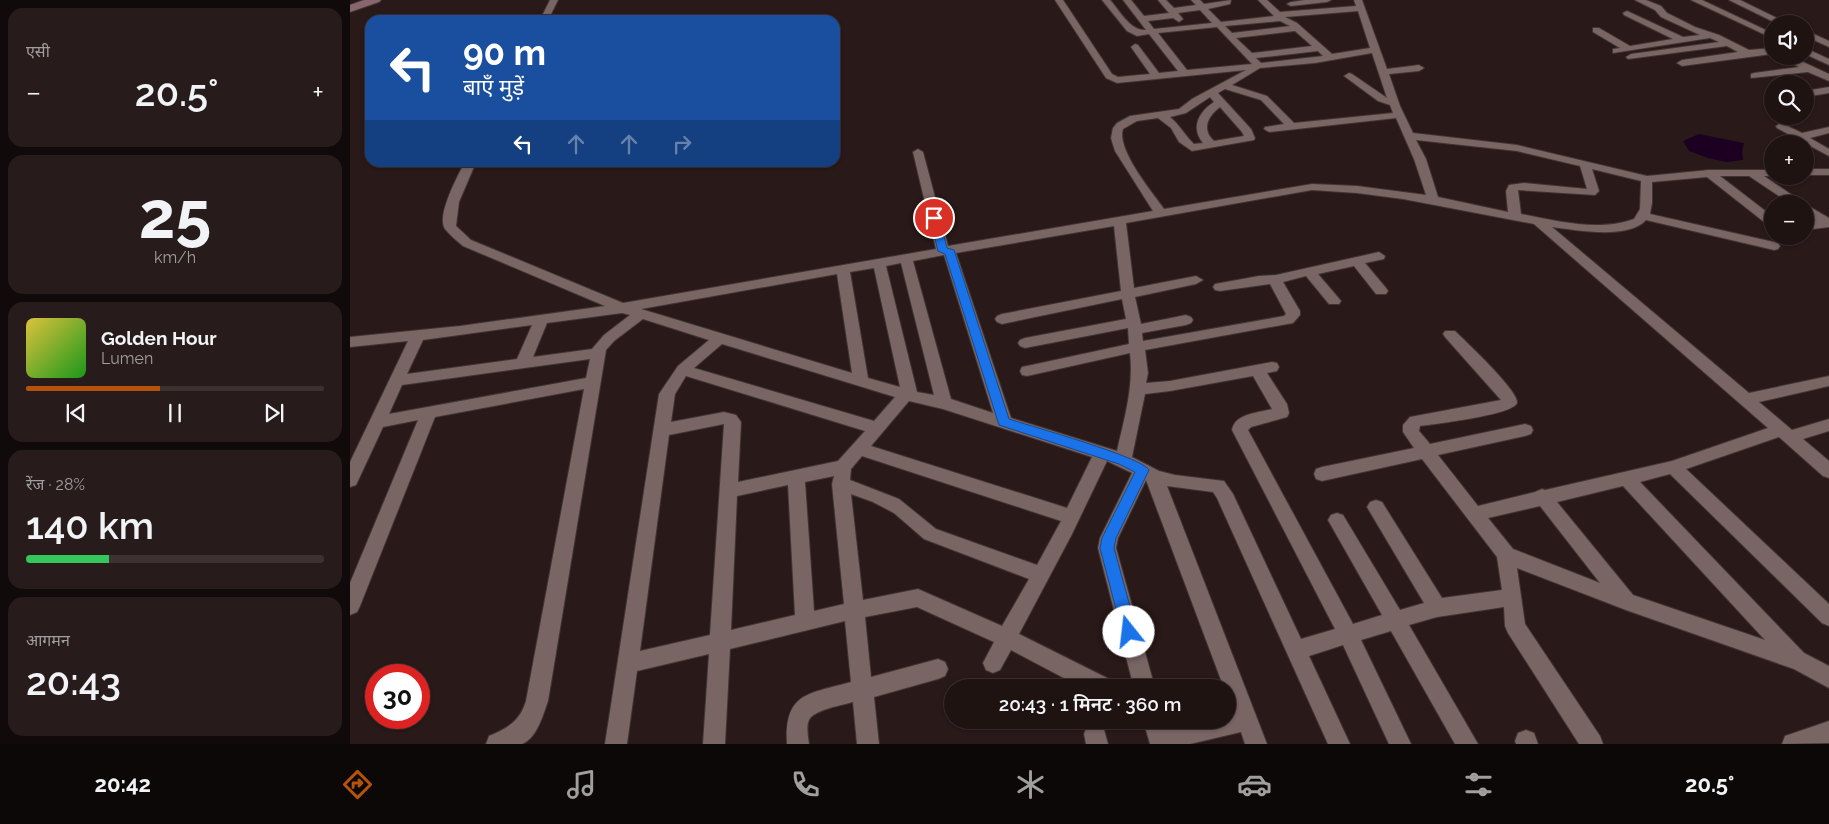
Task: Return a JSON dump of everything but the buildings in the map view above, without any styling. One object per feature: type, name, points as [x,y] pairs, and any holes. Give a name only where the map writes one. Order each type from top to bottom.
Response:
[{"type":"main road","points":[[350,9],[376,0]]},
{"type":"street","points":[[546,15],[554,0]]},
{"type":"street","points":[[1059,0],[1109,76],[1117,80],[1125,81],[1375,50]]},
{"type":"street","points":[[1106,0],[1133,32],[1187,28],[1359,4],[1394,103],[1420,159],[1433,200]]},
{"type":"street","points":[[1127,0],[1184,73]]},
{"type":"street","points":[[1162,0],[1187,28]]},
{"type":"street","points":[[1195,0],[1229,36],[1244,45],[1258,65]]},
{"type":"street","points":[[1142,19],[1223,4],[1228,0]]},
{"type":"street","points":[[1262,0],[1279,16],[1297,28],[1302,38],[1330,57]]},
{"type":"street","points":[[1283,5],[1294,2],[1327,0]]},
{"type":"street","points":[[1464,0],[1470,0]]},
{"type":"street","points":[[1639,0],[1658,8],[1664,15],[1692,29],[1748,52]]},
{"type":"street","points":[[1694,0],[1764,32]]},
{"type":"street","points":[[1733,0],[1766,15]]},
{"type":"street","points":[[1627,13],[1682,40]]},
{"type":"street","points":[[1229,36],[1297,28]]},
{"type":"street","points":[[1596,30],[1630,53],[1682,40],[1711,36]]},
{"type":"street","points":[[1814,37],[1829,44]]},
{"type":"street","points":[[1616,51],[1630,53],[1729,43]]},
{"type":"street","points":[[1135,47],[1157,77]]},
{"type":"street","points":[[1251,56],[1319,48]]},
{"type":"street","points":[[1682,63],[1748,52],[1764,51]]},
{"type":"street","points":[[1814,55],[1829,62]]},
{"type":"street","points":[[1162,214],[1120,151],[1116,142],[1116,134],[1120,126],[1141,116],[1161,116],[1181,112],[1258,65]]},
{"type":"street","points":[[1801,65],[1829,78]]},
{"type":"street","points":[[1383,72],[1419,68]]},
{"type":"street","points":[[1754,76],[1809,69]]},
{"type":"street","points":[[1349,76],[1380,99],[1394,103]]},
{"type":"street","points":[[1226,86],[1235,91],[1259,95],[1264,98],[1290,126]]},
{"type":"street","points":[[1814,92],[1829,90]]},
{"type":"street","points":[[1161,116],[1175,126],[1188,146],[1197,148],[1250,138],[1247,131],[1212,93]]},
{"type":"street","points":[[1212,145],[1202,134],[1201,128],[1208,112],[1221,102]]},
{"type":"street","points":[[1269,129],[1399,114]]},
{"type":"street","points":[[1781,126],[1797,135]]},
{"type":"street","points":[[1804,135],[1829,130]]},
{"type":"street","points":[[1409,136],[1517,148],[1647,179],[1709,174],[1764,173]]},
{"type":"street","points":[[1814,144],[1827,151]]},
{"type":"street","points":[[918,152],[946,251],[1004,422]]},
{"type":"street","points":[[1515,216],[1513,187],[1524,186],[1591,193],[1593,191],[1585,165]]},
{"type":"street","points":[[469,167],[460,184],[452,210],[450,227],[467,243],[622,308],[908,395],[944,403],[1123,460],[1148,473],[1175,482],[1218,486],[1224,494],[1339,744]]},
{"type":"street","points":[[1814,172],[1829,172]]},
{"type":"street","points":[[1751,173],[1785,195]]},
{"type":"street","points":[[1709,174],[1764,216]]},
{"type":"street","points":[[350,342],[541,321],[622,308],[1312,186],[1433,200],[1537,220],[1593,228],[1619,229],[1637,222],[1643,216],[1646,208],[1647,179]]},
{"type":"street","points":[[1814,214],[1828,223]]},
{"type":"street","points":[[1643,216],[1774,246]]},
{"type":"street","points":[[1119,220],[1128,295],[1135,326],[1140,374],[1123,460]]},
{"type":"street","points":[[1537,220],[1829,471]]},
{"type":"street","points":[[1814,225],[1828,223]]},
{"type":"street","points":[[1220,287],[1276,279],[1379,256]]},
{"type":"street","points":[[906,258],[944,403]]},
{"type":"street","points":[[1357,261],[1381,291]]},
{"type":"street","points":[[879,263],[908,395]]},
{"type":"street","points":[[843,269],[861,381]]},
{"type":"street","points":[[1310,270],[1334,301]]},
{"type":"street","points":[[1027,371],[1173,339],[1288,320],[1293,315],[1292,311],[1276,283],[1276,279]]},
{"type":"street","points":[[1002,319],[1196,280]]},
{"type":"street","points":[[497,744],[525,730],[532,719],[599,348],[641,314]]},
{"type":"street","points":[[1025,343],[1186,320]]},
{"type":"street","points":[[522,364],[541,321]]},
{"type":"street","points":[[1450,334],[1502,388],[1509,398],[1509,403],[1501,407],[1416,421],[1411,425],[1411,432],[1506,555],[1513,597],[1515,626],[1592,744]]},
{"type":"street","points":[[350,480],[418,335]]},
{"type":"street","points":[[616,744],[667,394],[671,384],[684,370],[720,338]]},
{"type":"street","points":[[395,381],[598,353]]},
{"type":"street","points":[[1138,389],[1170,386],[1265,369],[1281,413],[1246,422],[1241,425],[1240,430],[1348,634],[1400,744]]},
{"type":"street","points":[[684,370],[877,428]]},
{"type":"street","points":[[1745,400],[1826,381]]},
{"type":"street","points":[[376,422],[592,382]]},
{"type":"street","points":[[868,744],[842,476],[859,449],[908,395]]},
{"type":"street","points":[[350,606],[429,412]]},
{"type":"street","points":[[663,430],[724,418],[730,419],[733,422],[727,491],[714,744]]},
{"type":"street","points":[[1474,514],[1542,496],[1673,467],[1785,434],[1829,426]]},
{"type":"street","points":[[1322,474],[1525,430]]},
{"type":"street","points":[[859,449],[1072,517]]},
{"type":"street","points":[[992,663],[1072,517],[1102,454]]},
{"type":"street","points":[[1673,467],[1829,617]]},
{"type":"street","points":[[1143,679],[1107,548],[1109,538],[1148,473]]},
{"type":"street","points":[[1148,473],[1256,744]]},
{"type":"street","points":[[727,491],[796,477],[842,476],[902,509],[916,524],[930,534],[1041,575]]},
{"type":"street","points":[[796,477],[805,622]]},
{"type":"street","points":[[1626,478],[1798,661]]},
{"type":"street","points":[[1542,496],[1626,601]]},
{"type":"street","points":[[1376,507],[1437,608]]},
{"type":"street","points":[[1337,520],[1467,744]]},
{"type":"street","points":[[1506,555],[1626,601],[1798,661],[1816,669],[1829,678]]},
{"type":"street","points":[[1296,650],[1437,608],[1513,597]]},
{"type":"street","points":[[627,664],[719,644],[854,610],[918,598],[1007,638],[1088,679]]},
{"type":"street","points":[[798,744],[797,721],[803,708],[813,703],[938,669]]},
{"type":"street","points":[[1158,735],[1246,720]]},
{"type":"street","points":[[1793,744],[1829,732]]},
{"type":"shaded area","points":[[1699,134],[1744,143],[1742,151],[1743,160],[1727,162],[1689,151],[1683,141]]},
{"type":"route","points":[[934,218],[943,251],[949,250],[1004,422],[1123,460],[1142,470],[1109,538],[1107,548],[1108,558],[1129,632]]}]
